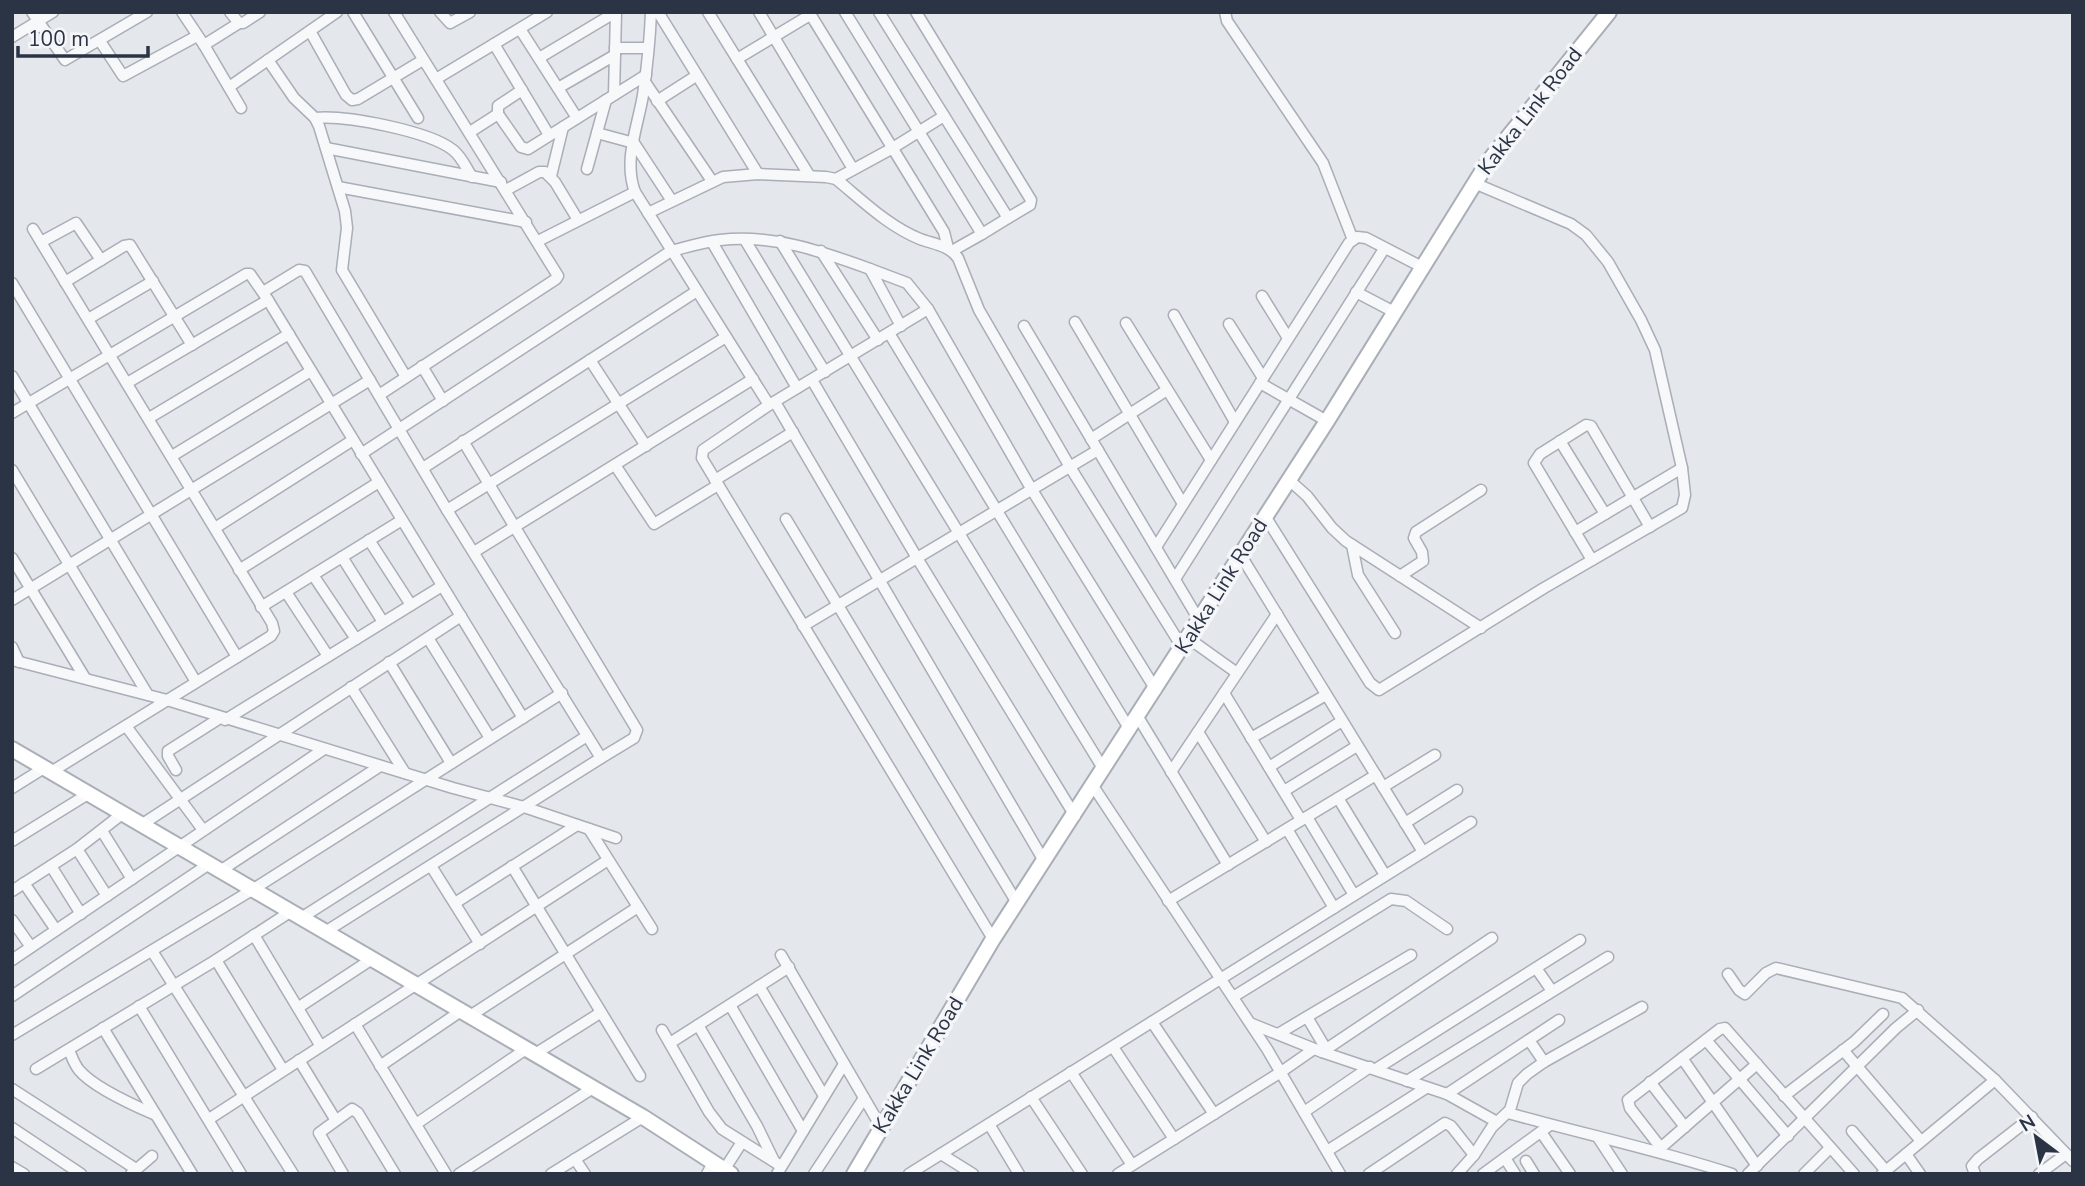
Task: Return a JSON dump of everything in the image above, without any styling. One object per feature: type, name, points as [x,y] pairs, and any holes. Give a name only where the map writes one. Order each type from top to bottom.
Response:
[{"type":"street","points":[[12,37],[35,17],[53,12]]},
{"type":"street","points":[[35,17],[65,60],[147,12]]},
{"type":"street","points":[[182,12],[241,108]]},
{"type":"street","points":[[230,12],[239,23]]},
{"type":"street","points":[[204,45],[260,12]]},
{"type":"street","points":[[229,87],[337,12]]},
{"type":"street","points":[[353,12],[418,118]]},
{"type":"street","points":[[379,394],[556,279],[557,272],[394,12]]},
{"type":"street","points":[[440,12],[450,23],[470,12]]},
{"type":"street","points":[[436,79],[547,12]]},
{"type":"street","points":[[539,58],[616,12]]},
{"type":"street","points":[[587,169],[610,97],[616,12]]},
{"type":"street","points":[[650,12],[645,78],[629,172],[635,192],[753,379],[793,432],[1044,861]]},
{"type":"street","points":[[658,12],[758,174]]},
{"type":"street","points":[[708,12],[809,175]]},
{"type":"street","points":[[759,12],[853,169]]},
{"type":"street","points":[[845,12],[982,234]]},
{"type":"street","points":[[879,12],[1007,219]]},
{"type":"street","points":[[916,12],[1031,199],[1031,204],[950,250]]},
{"type":"street","points":[[1225,12],[1227,21],[1323,163],[1353,240]]},
{"type":"street","name":"Kakka Link Road","points":[[854,1174],[993,939],[1156,690],[1240,554],[1396,313],[1474,183],[1499,147],[1609,12]]},
{"type":"street","points":[[737,59],[809,14],[944,232],[950,250]]},
{"type":"street","points":[[520,29],[577,118]]},
{"type":"street","points":[[310,31],[349,99],[358,99],[423,60]]},
{"type":"street","points":[[100,41],[123,76],[197,36]]},
{"type":"street","points":[[494,44],[550,135]]},
{"type":"street","points":[[558,88],[615,52],[648,48]]},
{"type":"street","points":[[268,60],[294,98],[315,118],[345,211],[342,270],[406,377]]},
{"type":"street","points":[[657,101],[696,76]]},
{"type":"street","points":[[522,90],[498,106],[498,114],[524,149],[645,78]]},
{"type":"street","points":[[645,78],[657,101],[712,181]]},
{"type":"street","points":[[470,132],[498,114]]},
{"type":"street","points":[[836,179],[944,116]]},
{"type":"street","points":[[315,118],[339,117],[365,121],[448,147],[460,156],[472,177]]},
{"type":"street","points":[[551,176],[563,127]]},
{"type":"street","points":[[597,133],[634,143],[672,201]]},
{"type":"street","points":[[326,148],[472,177],[504,186],[545,172],[551,176],[579,220]]},
{"type":"street","points":[[648,213],[723,177],[758,174],[809,175],[836,179],[888,223],[950,250],[958,258],[979,310],[1070,467],[1185,643],[1237,673]]},
{"type":"street","points":[[1265,516],[1376,689],[1394,683],[1480,628],[1682,508],[1685,495],[1682,468],[1653,342],[1608,262],[1586,235],[1571,224],[1474,183]]},
{"type":"street","points":[[338,187],[526,222]]},
{"type":"street","points":[[538,241],[635,192]]},
{"type":"street","points":[[41,242],[76,223],[101,260]]},
{"type":"street","points":[[12,788],[126,726],[273,633],[274,627],[33,229]]},
{"type":"street","points":[[1156,548],[1339,257],[1353,240],[1357,237],[1366,238],[1423,268]]},
{"type":"street","points":[[745,240],[825,372]]},
{"type":"street","points":[[361,454],[671,251],[712,242],[745,240],[780,241],[820,251],[907,283],[928,309],[1032,490],[1156,690]]},
{"type":"street","points":[[780,241],[1104,770]]},
{"type":"street","points":[[712,242],[797,388]]},
{"type":"street","points":[[65,282],[130,245],[192,345]]},
{"type":"street","points":[[1175,579],[1384,248]]},
{"type":"street","points":[[820,251],[878,340]]},
{"type":"street","points":[[870,269],[901,326]]},
{"type":"street","points":[[127,383],[192,345],[299,270],[305,271],[447,510],[601,758]]},
{"type":"street","points":[[12,413],[246,274],[254,277],[523,718]]},
{"type":"street","points":[[88,319],[153,281]]},
{"type":"street","points":[[12,283],[237,657]]},
{"type":"street","points":[[423,468],[697,291]]},
{"type":"street","points":[[1356,292],[1396,313]]},
{"type":"street","points":[[1262,296],[1288,338]]},
{"type":"street","points":[[928,309],[772,403],[703,450],[702,458],[993,939]]},
{"type":"street","points":[[1174,314],[1235,422]]},
{"type":"street","points":[[1075,322],[1183,504]]},
{"type":"street","points":[[1126,323],[1211,460]]},
{"type":"street","points":[[1229,324],[1261,381],[1327,421]]},
{"type":"street","points":[[1024,326],[1199,620]]},
{"type":"street","points":[[889,333],[997,510],[1134,723],[1171,772],[1228,864]]},
{"type":"street","points":[[149,418],[289,334]]},
{"type":"street","points":[[447,510],[726,337]]},
{"type":"street","points":[[590,360],[646,446]]},
{"type":"street","points":[[422,366],[443,401]]},
{"type":"street","points":[[172,456],[311,370]]},
{"type":"street","points":[[12,376],[196,682]]},
{"type":"street","points":[[474,552],[753,379]]},
{"type":"street","points":[[12,600],[370,380]]},
{"type":"street","points":[[812,380],[1074,816]]},
{"type":"street","points":[[1091,439],[1167,390]]},
{"type":"street","points":[[1592,560],[1534,463],[1538,455],[1586,425],[1590,425],[1650,527]]},
{"type":"street","points":[[615,465],[654,524],[793,432]]},
{"type":"street","points":[[215,528],[353,440]]},
{"type":"street","points":[[326,932],[634,738],[637,730],[463,441]]},
{"type":"street","points":[[1560,441],[1605,514]]},
{"type":"street","points":[[803,626],[1098,450]]},
{"type":"street","points":[[1575,532],[1682,468]]},
{"type":"street","points":[[12,470],[148,695]]},
{"type":"street","points":[[1289,480],[1314,503],[1338,535],[1480,628]]},
{"type":"street","points":[[239,570],[379,482]]},
{"type":"street","points":[[1400,576],[1423,561],[1422,552],[1414,538],[1416,532],[1482,490]]},
{"type":"street","points":[[786,519],[1017,903]]},
{"type":"street","points":[[261,607],[402,520]]},
{"type":"street","points":[[369,540],[411,605]]},
{"type":"street","points":[[1352,545],[1358,575],[1395,633]]},
{"type":"street","points":[[1240,554],[1423,852]]},
{"type":"street","points":[[342,557],[383,622]]},
{"type":"street","points":[[12,558],[85,678]]},
{"type":"street","points":[[313,575],[356,639]]},
{"type":"street","points":[[176,770],[168,751],[442,586]]},
{"type":"street","points":[[286,592],[328,656]]},
{"type":"street","points":[[1171,772],[1277,614]]},
{"type":"street","points":[[141,825],[461,616]]},
{"type":"street","points":[[428,638],[490,738]]},
{"type":"street","points":[[12,647],[16,661],[167,700],[405,774],[524,807],[617,838]]},
{"type":"street","points":[[389,662],[451,763]]},
{"type":"street","points":[[351,687],[405,774]]},
{"type":"street","points":[[1224,693],[1284,791],[1354,895]]},
{"type":"street","points":[[12,1035],[252,890],[562,694]]},
{"type":"street","points":[[1251,738],[1326,695]]},
{"type":"street","points":[[1269,767],[1342,721]]},
{"type":"street","points":[[126,726],[203,830]]},
{"type":"street","points":[[1198,732],[1266,842]]},
{"type":"street","points":[[36,1069],[254,935],[296,915],[490,798],[587,736]]},
{"type":"street","points":[[1284,791],[1357,746]]},
{"type":"street","points":[[12,749],[643,1117],[719,1170],[741,1142]]},
{"type":"street","points":[[12,960],[324,749]]},
{"type":"street","points":[[1383,787],[1435,755]]},
{"type":"street","points":[[12,996],[214,867],[380,766]]},
{"type":"street","points":[[1168,901],[1376,775]]},
{"type":"street","points":[[1093,786],[1251,1024],[1340,1174]]},
{"type":"street","points":[[1405,823],[1457,790]]},
{"type":"street","points":[[12,841],[88,793]]},
{"type":"street","points":[[1338,798],[1385,876]]},
{"type":"street","points":[[12,891],[77,849],[122,814]]},
{"type":"street","points":[[909,1174],[1471,822]]},
{"type":"street","points":[[455,903],[577,825]]},
{"type":"street","points":[[589,829],[652,929]]},
{"type":"street","points":[[1287,829],[1334,908]]},
{"type":"street","points":[[102,831],[132,879]]},
{"type":"street","points":[[77,849],[107,896]]},
{"type":"street","points":[[209,1119],[608,860]]},
{"type":"street","points":[[51,866],[81,914]]},
{"type":"street","points":[[431,866],[480,944]]},
{"type":"street","points":[[512,866],[640,1076]]},
{"type":"street","points":[[24,883],[55,930]]},
{"type":"street","points":[[1233,997],[1391,899],[1406,901],[1447,929]]},
{"type":"street","points":[[380,1066],[565,955],[638,907]]},
{"type":"street","points":[[12,920],[31,947]]},
{"type":"street","points":[[254,935],[320,1045]]},
{"type":"street","points":[[1118,1174],[1321,1050],[1492,938]]},
{"type":"street","points":[[1304,1112],[1580,940]]},
{"type":"street","points":[[152,951],[293,1174]]},
{"type":"street","points":[[781,955],[881,1128]]},
{"type":"street","points":[[1278,1034],[1411,955]]},
{"type":"street","points":[[1407,1080],[1608,957]]},
{"type":"street","points":[[299,1007],[372,959]]},
{"type":"street","points":[[216,960],[283,1070]]},
{"type":"street","points":[[670,1043],[789,968]]},
{"type":"street","points":[[1536,968],[1552,991]]},
{"type":"street","points":[[1728,974],[1743,993],[1776,968],[1897,996],[1917,1010],[1995,1080],[2069,1158],[2039,1174]]},
{"type":"street","points":[[760,986],[824,1096]]},
{"type":"street","points":[[730,1005],[803,1131]]},
{"type":"street","points":[[139,1006],[241,1174]]},
{"type":"street","points":[[1457,1174],[1472,1158],[1497,1122],[1513,1107],[1518,1083],[1544,1062],[1642,1007]]},
{"type":"street","points":[[1748,1174],[1917,1010]]},
{"type":"street","points":[[416,1124],[531,1051],[600,1013]]},
{"type":"street","points":[[1784,1096],[1843,1050],[1883,1014]]},
{"type":"street","points":[[1307,1017],[1321,1050]]},
{"type":"street","points":[[1447,1094],[1559,1020]]},
{"type":"street","points":[[1152,1022],[1214,1114]]},
{"type":"street","points":[[355,1024],[446,1174]]},
{"type":"street","points":[[1251,1024],[1447,1094],[1497,1122]]},
{"type":"street","points":[[698,1025],[757,1126],[777,1167]]},
{"type":"street","points":[[103,1028],[188,1172]]},
{"type":"street","points":[[1659,1149],[1627,1102],[1630,1097],[1725,1028],[1854,1174]]},
{"type":"street","points":[[662,1030],[717,1124],[777,1167]]},
{"type":"street","points":[[1529,1040],[1544,1062]]},
{"type":"street","points":[[1706,1040],[1788,1136]]},
{"type":"street","points":[[1113,1046],[1174,1139]]},
{"type":"street","points":[[69,1050],[75,1065],[87,1078],[131,1104],[156,1115]]},
{"type":"street","points":[[1843,1050],[1921,1141]]},
{"type":"street","points":[[1682,1058],[1757,1166]]},
{"type":"street","points":[[299,1060],[335,1119]]},
{"type":"street","points":[[777,1167],[803,1131],[844,1064]]},
{"type":"street","points":[[1659,1149],[1757,1064]]},
{"type":"street","points":[[1072,1072],[1132,1165]]},
{"type":"street","points":[[1852,1131],[1884,1172],[1995,1080]]},
{"type":"street","points":[[1650,1082],[1685,1127]]},
{"type":"street","points":[[459,1174],[593,1088]]},
{"type":"street","points":[[1327,1151],[1426,1088]]},
{"type":"street","points":[[12,1089],[134,1171],[152,1156]]},
{"type":"street","points":[[1031,1097],[1082,1174]]},
{"type":"street","points":[[814,1174],[864,1098]]},
{"type":"street","points":[[338,1172],[319,1133],[349,1110],[356,1111],[395,1174]]},
{"type":"street","points":[[1508,1113],[1545,1128],[1659,1149],[1732,1174]]},
{"type":"street","points":[[551,1174],[643,1117]]},
{"type":"street","points":[[1975,1174],[1972,1166],[1978,1159],[2032,1117]]},
{"type":"street","points":[[1369,1174],[1445,1123],[1451,1126],[1481,1174],[1545,1128]]},
{"type":"street","points":[[989,1124],[1019,1174]]},
{"type":"street","points":[[12,1128],[81,1174]]},
{"type":"street","points":[[1545,1128],[1570,1174]]},
{"type":"street","points":[[1599,1139],[1622,1174]]},
{"type":"street","points":[[1804,1174],[1830,1148]]},
{"type":"street","points":[[941,1154],[973,1174]]},
{"type":"street","points":[[1906,1154],[1920,1174]]},
{"type":"street","points":[[1505,1158],[1515,1174]]},
{"type":"street","points":[[575,1159],[585,1174]]},
{"type":"street","points":[[1526,1161],[1534,1174]]},
{"type":"street","points":[[12,1167],[24,1174]]}]
